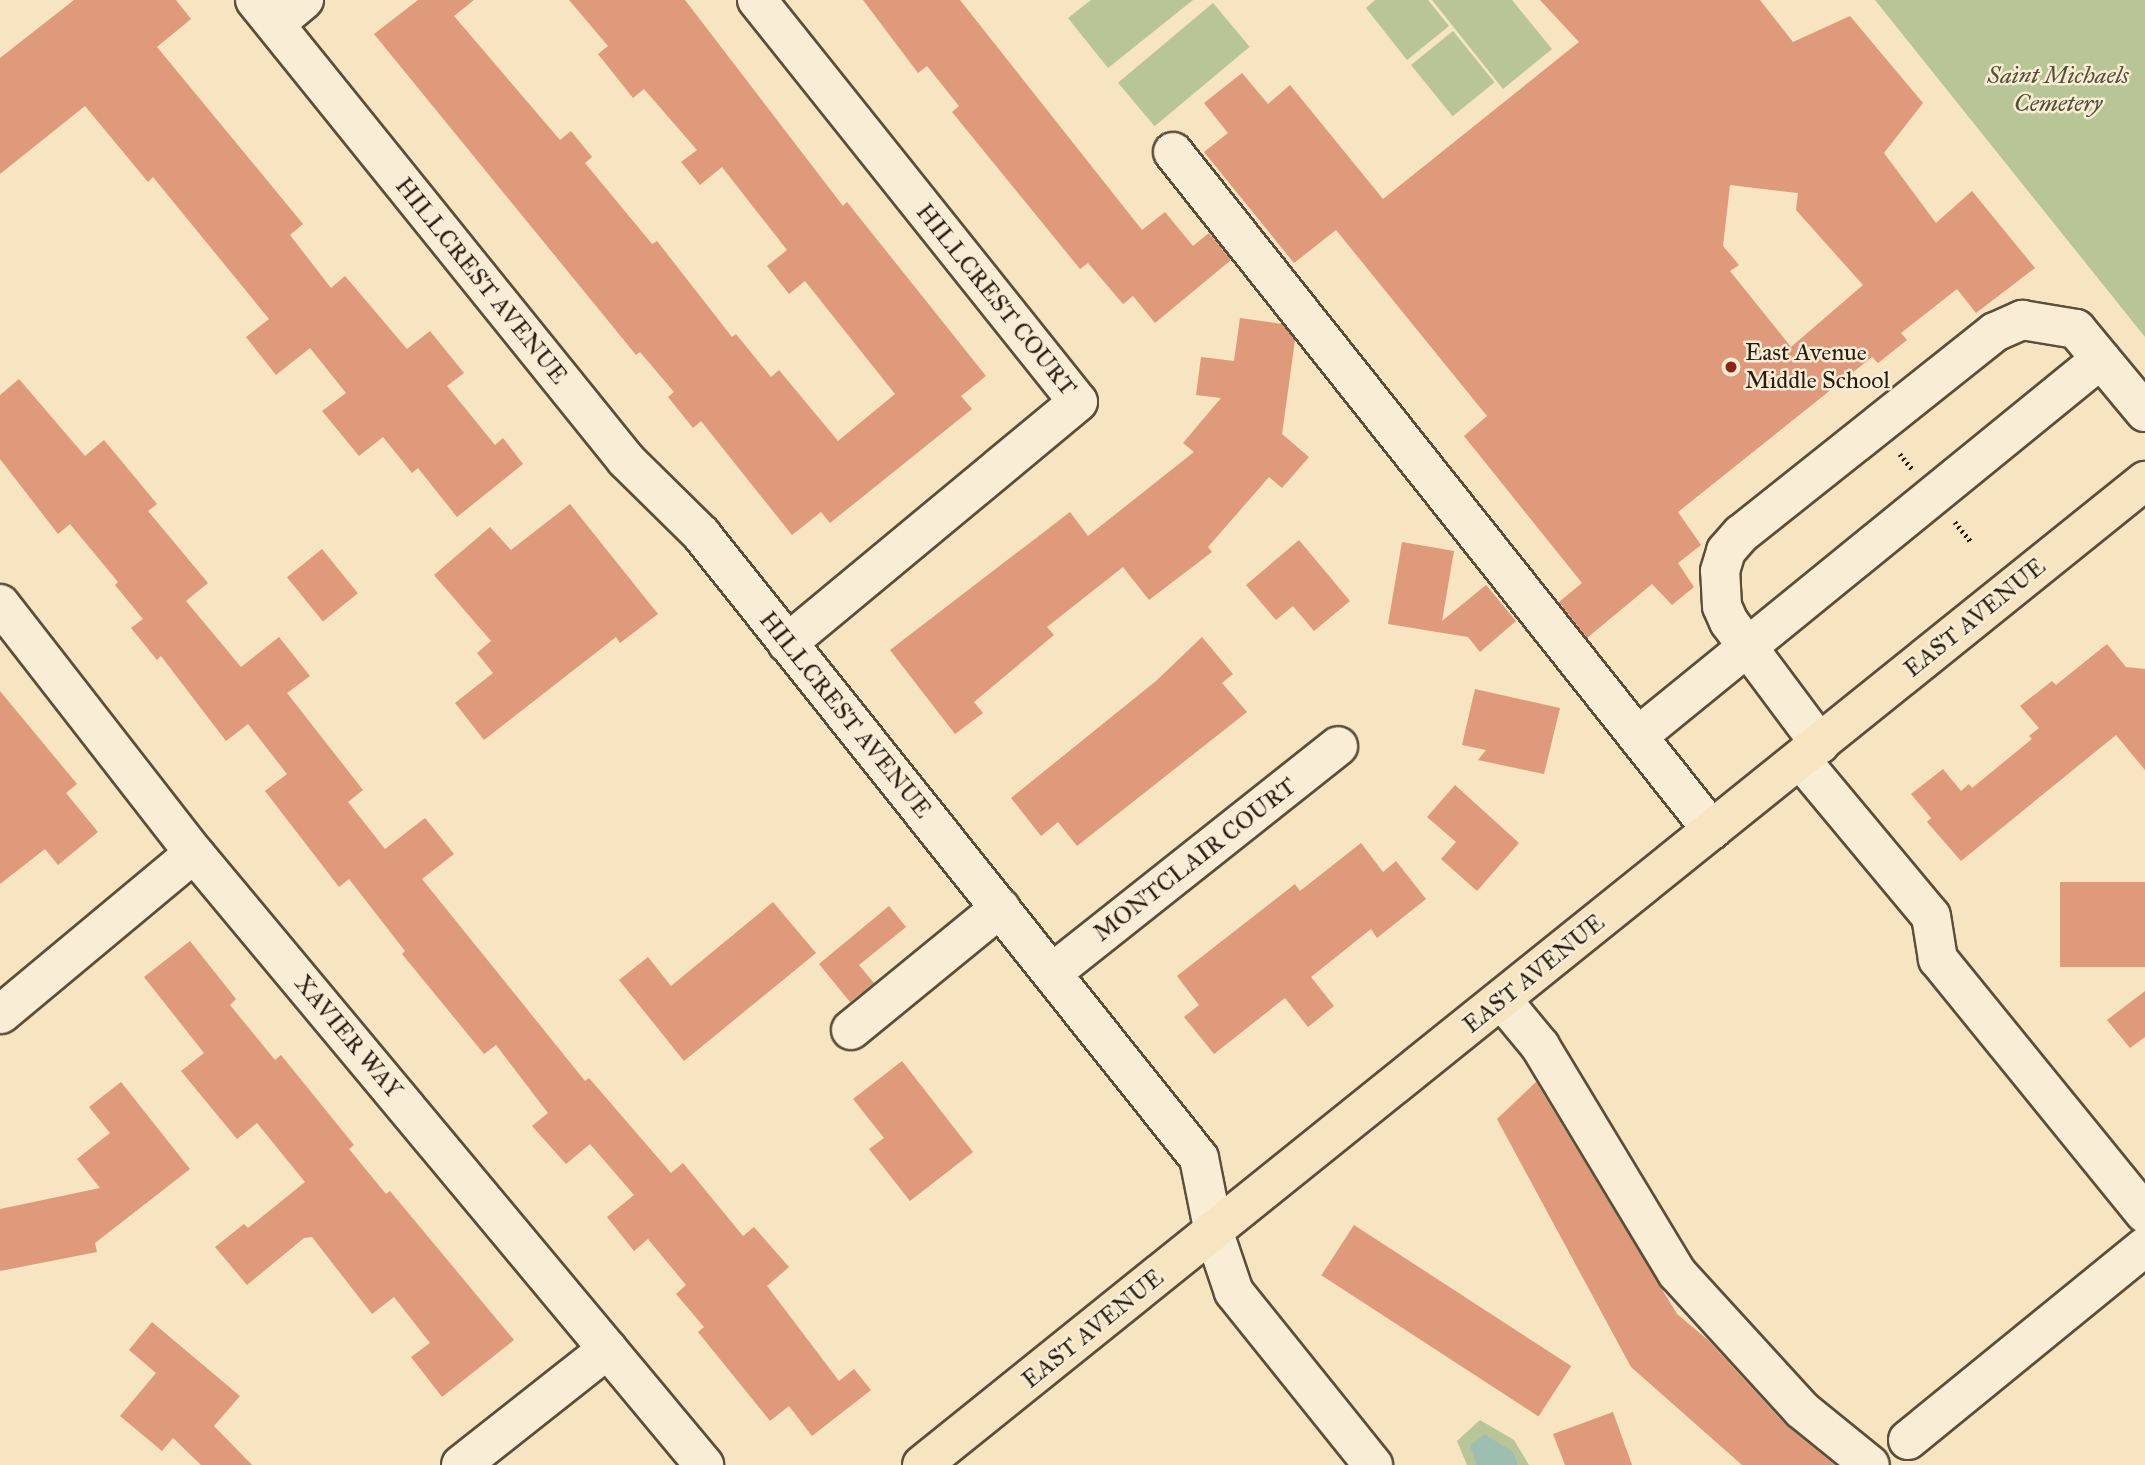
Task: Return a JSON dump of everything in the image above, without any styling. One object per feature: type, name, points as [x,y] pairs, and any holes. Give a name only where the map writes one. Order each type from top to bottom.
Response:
[{"type":"main road","name":"EAST AVENUE","points":[[922,1465],[1214,1233],[2145,481]]},
{"type":"street","points":[[265,12],[304,0]]},
{"type":"street","name":"HILLCREST COURT","points":[[757,0],[1078,402],[787,644]]},
{"type":"street","name":"HILLCREST AVENUE","points":[[265,12],[626,460],[701,534],[1199,1158],[1214,1233],[1234,1292],[1373,1465]]},
{"type":"street","points":[[1173,152],[1713,830]]},
{"type":"street","points":[[2145,412],[2076,329],[2041,320],[2009,325],[1751,526],[1726,551],[1719,587],[1729,622],[1746,645],[1810,752],[1931,916],[1938,959],[2145,1214]]},
{"type":"street","points":[[1638,736],[1746,645],[2101,359]]},
{"type":"street","name":"XAVIER WAY","points":[[0,604],[194,853],[704,1465]]},
{"type":"street","name":"MONTCLAIR COURT","points":[[1052,973],[1338,746]]},
{"type":"street","points":[[1,1014],[194,853]]},
{"type":"street","points":[[851,1031],[1000,908]]},
{"type":"street","points":[[1502,1000],[1540,1046],[1677,1273],[1802,1410],[1870,1465]]},
{"type":"street","points":[[1908,1440],[2145,1247]]},
{"type":"street","points":[[461,1465],[608,1349]]},
{"type":"green space","points":[[1091,0],[1193,0],[1108,68],[1068,18]]},
{"type":"green space","points":[[1375,0],[1428,0],[1449,26],[1407,60],[1366,8]]},
{"type":"green space","points":[[1432,0],[1512,0],[1552,49],[1503,89]]},
{"type":"green space","name":"Saint Michaels Cemetery","points":[[1875,0],[2145,0],[2145,337]]},
{"type":"green space","points":[[1213,3],[1250,47],[1155,126],[1118,83]]},
{"type":"green space","points":[[1453,31],[1495,82],[1453,116],[1411,65]]},
{"type":"green space","points":[[1480,1420],[1514,1440],[1529,1465],[1467,1465],[1457,1441]]},
{"type":"shaded area","points":[[1484,1434],[1513,1452],[1518,1465],[1477,1465],[1470,1446]]},
{"type":"building","points":[[74,0],[176,0],[191,19],[157,47],[303,224],[290,235],[331,288],[345,276],[407,349],[430,331],[464,373],[447,386],[495,445],[503,438],[523,464],[457,517],[418,468],[412,473],[383,437],[359,456],[322,411],[346,393],[310,348],[276,375],[246,337],[269,319],[153,177],[148,182],[85,106],[0,174],[0,58]]},
{"type":"building","points":[[418,0],[474,0],[454,16],[560,140],[571,131],[592,157],[585,163],[652,244],[657,241],[732,337],[736,334],[771,377],[779,370],[838,441],[895,394],[805,281],[789,294],[767,266],[787,250],[722,167],[700,185],[681,162],[697,150],[644,89],[633,98],[598,54],[608,46],[569,0],[685,0],[843,206],[847,202],[986,376],[961,396],[972,409],[830,523],[821,512],[792,535],[701,421],[693,428],[668,397],[674,392],[640,352],[636,355],[374,34]]},
{"type":"building","points":[[863,0],[960,0],[1142,230],[1165,212],[1193,246],[1209,233],[1231,260],[1155,323],[1133,296],[1123,304],[1088,263],[1080,269],[952,112],[959,106],[927,66],[918,73]]},
{"type":"building","points":[[1540,0],[1760,0],[1793,42],[1850,16],[1923,103],[1884,153],[1936,223],[1972,191],[2035,268],[1976,313],[1957,289],[1901,333],[1907,340],[1878,363],[1872,357],[1678,512],[1701,545],[1678,563],[1694,587],[1672,605],[1652,584],[1587,638],[1559,602],[1582,583],[1464,436],[1487,416],[1336,230],[1294,263],[1204,152],[1228,133],[1204,103],[1242,73],[1268,104],[1290,85],[1383,199],[1579,42]],"holes":[[[1730,185],[1798,193],[1796,210],[1863,285],[1791,347],[1730,271],[1739,265],[1723,246]]]},
{"type":"building","points":[[1240,318],[1282,324],[1295,340],[1282,434],[1309,457],[1282,488],[1269,477],[1208,547],[1212,552],[1149,600],[1123,567],[1047,627],[1054,635],[974,702],[983,713],[955,734],[890,650],[1070,512],[1088,536],[1194,452],[1183,443],[1221,398],[1196,395],[1201,357],[1234,361]]},
{"type":"building","points":[[19,379],[85,456],[104,440],[157,504],[148,511],[208,583],[186,601],[241,667],[279,637],[310,676],[287,693],[363,790],[348,802],[385,849],[425,818],[454,854],[422,879],[585,1081],[589,1078],[671,1173],[683,1163],[743,1236],[754,1227],[789,1267],[767,1286],[839,1381],[854,1369],[871,1390],[812,1436],[789,1406],[770,1421],[698,1332],[704,1327],[676,1294],[686,1285],[648,1239],[634,1251],[607,1217],[634,1195],[590,1144],[566,1164],[532,1126],[548,1113],[496,1045],[484,1054],[402,954],[405,951],[349,879],[339,887],[265,791],[287,774],[248,724],[226,741],[161,656],[157,660],[131,628],[143,619],[115,585],[118,582],[70,524],[58,534],[0,459],[0,395]]},
{"type":"building","points":[[570,504],[658,614],[620,643],[616,637],[484,740],[455,703],[493,673],[477,653],[491,641],[434,575],[490,527],[511,550]]},
{"type":"building","points":[[1299,540],[1350,601],[1314,631],[1293,606],[1276,620],[1246,585]]},
{"type":"building","points":[[1402,542],[1454,551],[1442,621],[1486,585],[1516,621],[1480,652],[1468,637],[1388,624]]},
{"type":"building","points":[[322,549],[358,593],[323,622],[287,577]]},
{"type":"building","points":[[1202,637],[1233,674],[1222,683],[1247,712],[1077,846],[1058,822],[1041,836],[1011,798],[1156,681]]},
{"type":"building","points":[[2107,644],[2126,667],[2145,669],[2145,770],[2116,735],[1961,861],[1927,822],[1931,818],[1911,794],[1943,769],[1961,791],[1969,784],[1972,788],[2032,739],[2029,736],[2039,728],[2020,706],[2052,681],[2056,685]]},
{"type":"building","points":[[1475,689],[1560,708],[1544,774],[1478,760],[1486,750],[1462,745]]},
{"type":"building","points":[[0,691],[77,784],[66,793],[98,832],[58,865],[45,849],[0,884]]},
{"type":"building","points":[[1455,785],[1519,843],[1477,891],[1441,859],[1456,842],[1427,817]]},
{"type":"building","points":[[1361,843],[1383,872],[1396,861],[1426,899],[1377,938],[1371,929],[1311,977],[1334,1006],[1308,1027],[1285,998],[1214,1054],[1184,1017],[1199,1005],[1177,976],[1295,884],[1300,891]]},
{"type":"building","points":[[2060,882],[2145,882],[2145,967],[2060,967]]},
{"type":"building","points":[[773,902],[816,953],[684,1061],[619,980],[648,957],[671,986]]},
{"type":"building","points":[[889,906],[906,927],[859,965],[874,983],[850,1002],[819,964]]},
{"type":"building","points":[[190,941],[236,999],[230,1005],[275,1060],[281,1055],[354,1145],[349,1149],[386,1194],[390,1191],[514,1340],[442,1397],[411,1357],[430,1343],[394,1297],[372,1314],[312,1237],[304,1238],[247,1285],[215,1247],[244,1224],[248,1228],[305,1182],[257,1123],[237,1139],[181,1071],[204,1053],[144,977]]},
{"type":"building","points":[[2145,991],[2145,1037],[2130,1048],[2107,1020]]},
{"type":"building","points":[[902,1061],[973,1152],[910,1201],[869,1149],[884,1138],[853,1099]]},
{"type":"building","points":[[121,1082],[190,1169],[95,1243],[97,1252],[0,1271],[0,1209],[100,1188],[77,1159],[110,1133],[89,1107]]},
{"type":"building","points":[[1536,1082],[1677,1314],[1708,1340],[1786,1425],[1835,1465],[1742,1465],[1631,1367],[1497,1119]]},
{"type":"building","points":[[1354,1225],[1571,1366],[1539,1416],[1321,1275]]},
{"type":"building","points":[[152,1322],[240,1396],[214,1426],[252,1465],[201,1465],[173,1438],[162,1451],[120,1416],[156,1373],[129,1350]]},
{"type":"building","points":[[1613,1412],[1632,1465],[1565,1465],[1553,1434]]},
{"type":"place","name":"East Avenue Middle School","points":[[1731,367]]}]
